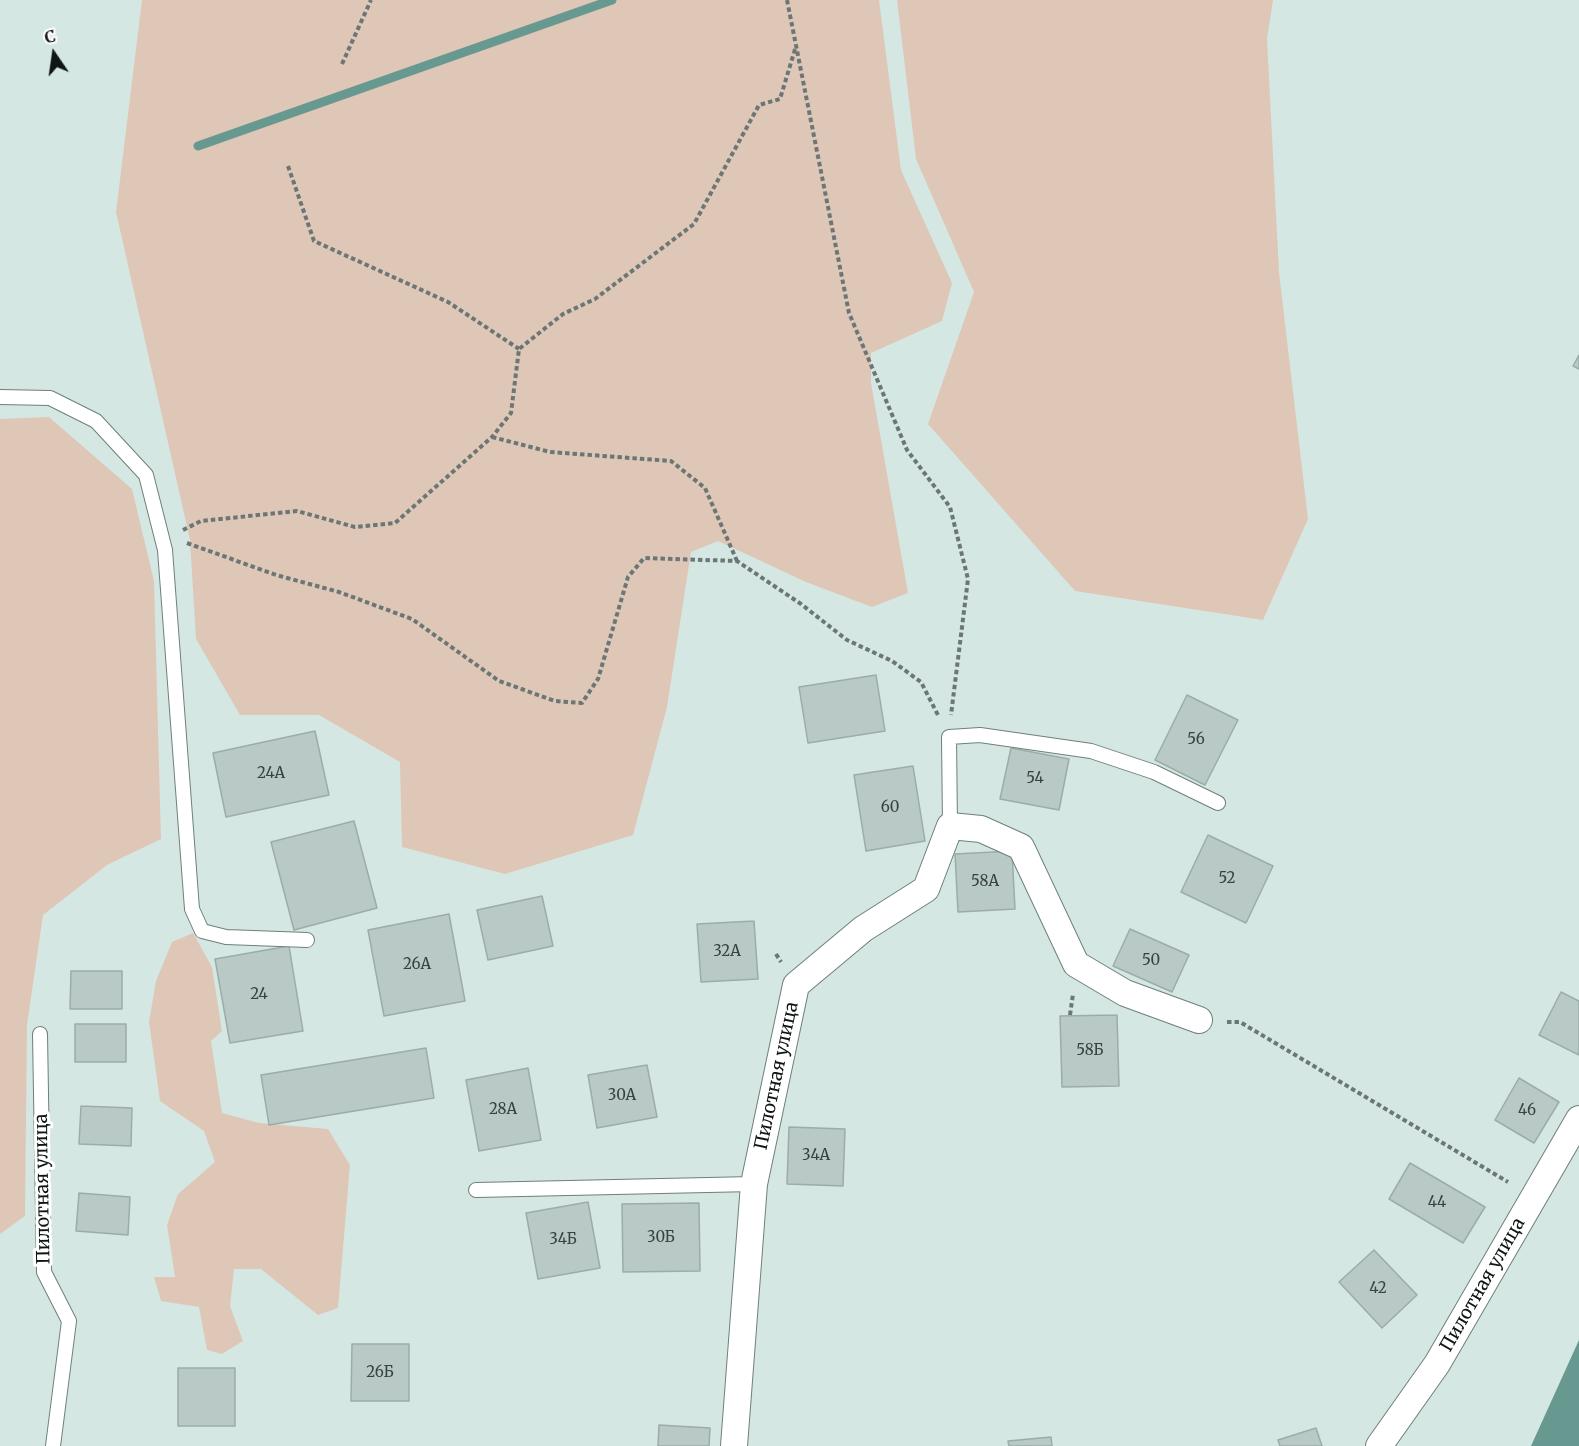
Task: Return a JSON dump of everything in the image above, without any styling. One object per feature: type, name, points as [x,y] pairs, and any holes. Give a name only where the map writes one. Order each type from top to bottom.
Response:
[{"type":"street","points":[[950,826],[981,830],[1021,847],[1076,964],[1125,993],[1199,1020]]},
{"type":"street","name":"Пилотная улица","points":[[734,1446],[754,1184],[796,985],[863,929],[926,889],[950,826]]},
{"type":"street","name":"Пилотная улица","points":[[1379,1446],[1437,1364],[1579,1119]]},
{"type":"lane","points":[[0,397],[50,398],[96,421],[146,475],[165,550],[192,909],[202,931],[226,937],[308,940]]},
{"type":"lane","points":[[950,826],[949,737],[980,735],[1091,751],[1154,772],[1218,803]]},
{"type":"lane","name":"Пилотная улица","points":[[40,1034],[44,1272],[69,1321],[53,1446]]},
{"type":"lane","points":[[476,1190],[754,1184]]},
{"type":"path","points":[[342,64],[371,0]]},
{"type":"path","points":[[786,0],[849,313],[908,450],[950,507],[968,579],[949,737]]},
{"type":"path","points":[[165,550],[175,533],[201,521],[297,511],[355,527],[395,523],[492,436],[511,413],[519,349],[563,314],[596,299],[694,224],[759,105],[780,99],[796,46]]},
{"type":"path","points":[[288,166],[314,241],[447,302],[519,349]]},
{"type":"path","points":[[492,436],[550,452],[671,461],[705,488],[736,561]]},
{"type":"path","points":[[165,550],[186,543],[276,575],[339,592],[412,620],[500,681],[555,701],[582,703],[598,679],[628,577],[644,558],[736,561],[801,604],[847,640],[892,661],[921,682],[949,737]]},
{"type":"path","points":[[1199,1020],[1240,1022],[1534,1197]]},
{"type":"shaded area","points":[[142,0],[879,0],[901,170],[952,283],[942,321],[871,353],[871,383],[908,593],[872,607],[806,582],[718,541],[691,552],[667,707],[633,835],[505,874],[402,847],[400,762],[319,715],[240,715],[196,639],[190,540],[116,212]]},
{"type":"shaded area","points":[[897,0],[1273,0],[1267,39],[1279,272],[1308,519],[1263,620],[1075,591],[928,424],[974,292],[916,159]]},
{"type":"shaded area","points":[[49,417],[132,489],[154,581],[161,839],[107,865],[43,915],[27,1025],[25,1216],[0,1234],[0,419]]},
{"type":"shaded area","points":[[193,933],[212,967],[222,1031],[211,1041],[222,1113],[259,1123],[328,1129],[350,1165],[338,1308],[318,1315],[261,1269],[234,1269],[230,1306],[243,1341],[222,1354],[207,1350],[199,1307],[161,1301],[154,1277],[175,1277],[167,1225],[178,1194],[215,1162],[204,1131],[160,1101],[149,1022],[156,981],[172,942]]},
{"type":"shaded area","points":[[1579,1340],[1579,1446],[1531,1446]]},
{"type":"building","points":[[1579,355],[1579,369],[1573,366]]},
{"type":"building","points":[[876,675],[885,731],[808,743],[799,687]]},
{"type":"building","points":[[1187,695],[1238,720],[1205,785],[1155,760]]},
{"type":"building","points":[[315,731],[329,795],[226,817],[213,753]]},
{"type":"building","points":[[1011,748],[1069,759],[1059,810],[1000,799]]},
{"type":"building","points":[[913,766],[925,841],[866,851],[854,775]]},
{"type":"building","points":[[354,821],[377,908],[294,930],[271,842]]},
{"type":"building","points":[[1208,835],[1273,866],[1246,923],[1181,892]]},
{"type":"building","points":[[1012,851],[1015,909],[958,912],[955,854]]},
{"type":"building","points":[[542,896],[553,946],[488,960],[477,910]]},
{"type":"building","points":[[449,914],[465,1001],[384,1016],[368,930]]},
{"type":"building","points":[[754,921],[758,979],[701,982],[697,924]]},
{"type":"building","points":[[1130,929],[1189,955],[1172,992],[1113,966]]},
{"type":"building","points":[[289,946],[303,1031],[230,1043],[215,959]]},
{"type":"building","points":[[71,971],[122,971],[122,1009],[70,1009]]},
{"type":"building","points":[[1561,992],[1579,1001],[1579,1055],[1539,1035]]},
{"type":"building","points":[[1117,1015],[1119,1086],[1062,1087],[1060,1016]]},
{"type":"building","points":[[75,1024],[126,1024],[126,1062],[75,1062]]},
{"type":"building","points":[[426,1048],[434,1098],[269,1125],[261,1075]]},
{"type":"building","points":[[647,1065],[657,1117],[597,1128],[588,1075]]},
{"type":"building","points":[[528,1068],[541,1140],[479,1151],[466,1080]]},
{"type":"building","points":[[1519,1078],[1559,1102],[1534,1143],[1495,1120]]},
{"type":"building","points":[[81,1106],[132,1108],[131,1146],[79,1144]]},
{"type":"building","points":[[789,1127],[845,1129],[843,1186],[787,1184]]},
{"type":"building","points":[[1410,1163],[1485,1207],[1463,1243],[1389,1199]]},
{"type":"building","points":[[79,1193],[130,1197],[128,1235],[76,1231]]},
{"type":"building","points":[[588,1202],[600,1268],[538,1279],[526,1213]]},
{"type":"building","points":[[699,1203],[700,1271],[623,1272],[622,1204]]},
{"type":"building","points":[[1374,1250],[1417,1295],[1382,1328],[1339,1282]]},
{"type":"building","points":[[352,1344],[409,1344],[409,1401],[351,1401]]},
{"type":"building","points":[[178,1368],[235,1368],[235,1426],[178,1426]]},
{"type":"building","points":[[659,1425],[710,1428],[709,1446],[658,1446]]},
{"type":"building","points":[[1316,1428],[1322,1446],[1280,1446],[1278,1440]]},
{"type":"building","points":[[1051,1437],[1052,1446],[1009,1446],[1008,1441]]},
{"type":"waterway","points":[[198,146],[612,0]]}]
